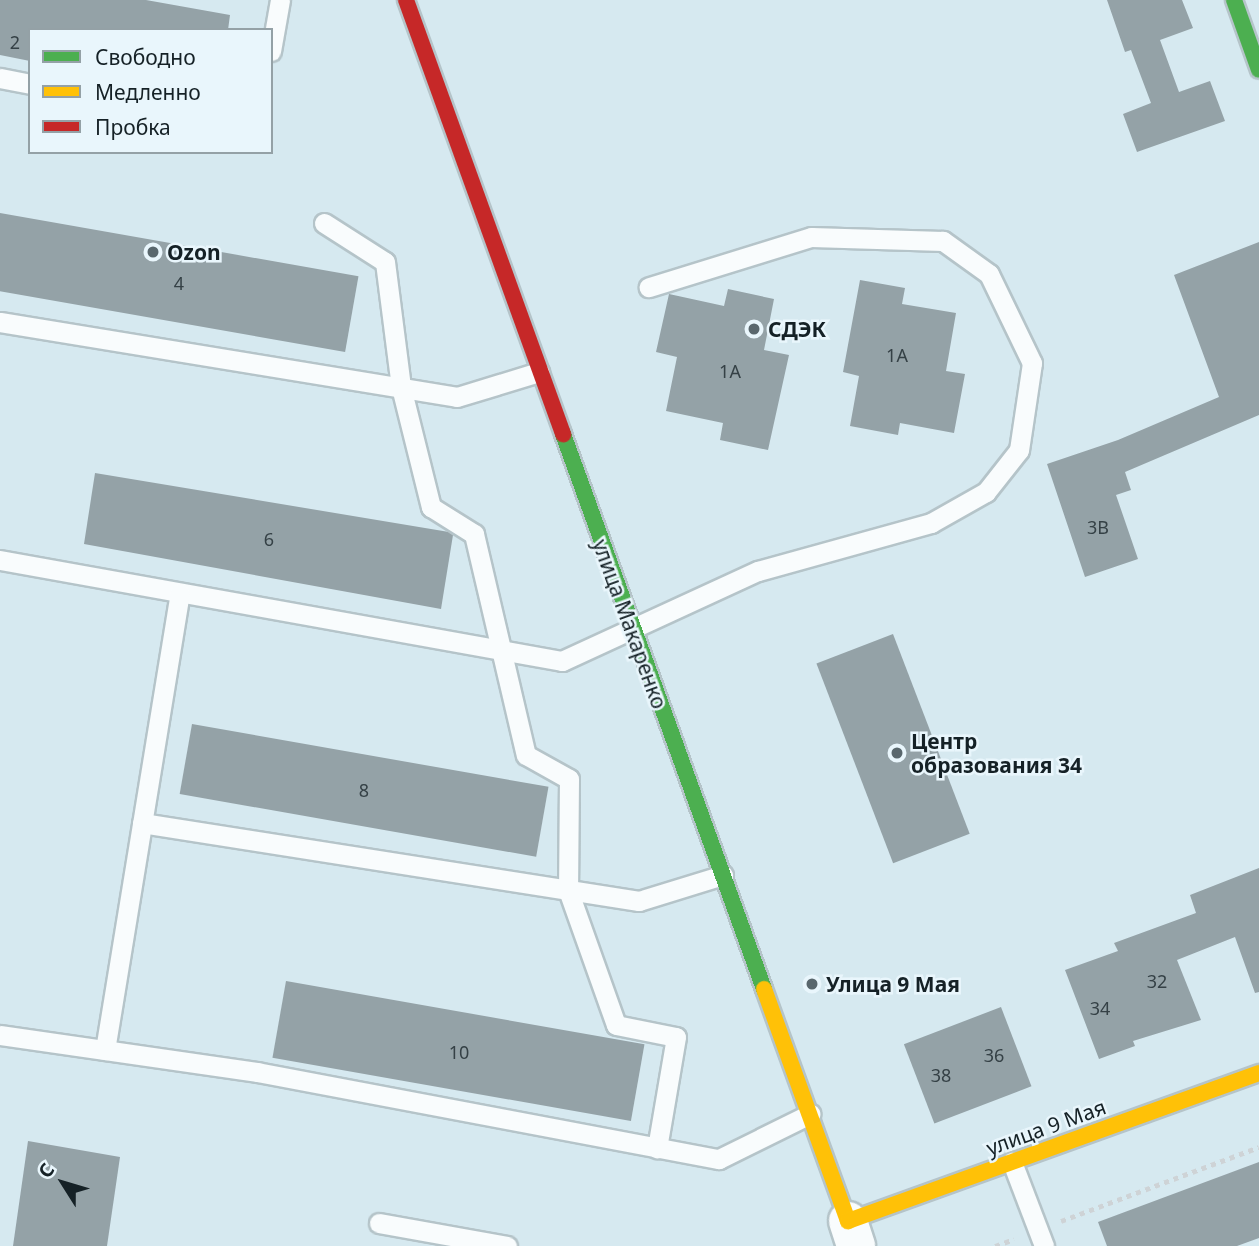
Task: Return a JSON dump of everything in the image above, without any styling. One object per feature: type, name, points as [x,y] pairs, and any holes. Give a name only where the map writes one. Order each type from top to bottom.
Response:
[{"type":"main road","name":"улица Макаренко","points":[[406,0],[630,627],[723,875],[852,1234]]},
{"type":"main road","points":[[1234,0],[1259,70]]},
{"type":"main road","name":"улица 9 Мая","points":[[852,1234],[1012,1162],[1259,1073]]},
{"type":"lane","points":[[273,40],[280,0]]},
{"type":"lane","points":[[0,78],[28,84]]},
{"type":"lane","points":[[324,223],[385,262],[401,387],[431,507],[474,534],[526,755],[569,779],[568,890],[616,1025],[676,1037],[657,1148]]},
{"type":"lane","points":[[0,560],[562,661],[630,627],[758,571],[931,523],[986,492],[1019,450],[1032,363],[989,274],[943,241],[811,237],[649,287]]},
{"type":"lane","points":[[0,322],[457,397],[539,372]]},
{"type":"lane","points":[[105,1050],[180,593]]},
{"type":"lane","points":[[142,823],[639,901],[723,875]]},
{"type":"lane","points":[[0,1035],[257,1072],[719,1159],[810,1114]]},
{"type":"lane","points":[[1012,1162],[1041,1238]]},
{"type":"lane","points":[[379,1223],[507,1246]]},
{"type":"path","points":[[995,1246],[1041,1238],[1259,1147]]},
{"type":"building","points":[[0,0],[146,0],[230,15],[228,28],[28,28],[28,61],[0,55]]},
{"type":"building","points":[[1107,0],[1182,0],[1193,28],[1160,40],[1179,92],[1210,81],[1225,121],[1137,152],[1123,114],[1151,103],[1131,50],[1125,52]]},
{"type":"building","points":[[0,213],[358,276],[345,352],[0,291]]},
{"type":"building","points":[[1259,242],[1259,415],[1125,472],[1131,490],[1116,495],[1138,559],[1085,577],[1047,464],[1118,440],[1219,397],[1174,275]]},
{"type":"building","points":[[860,280],[905,288],[902,304],[956,313],[946,371],[965,374],[954,433],[900,423],[898,435],[850,426],[859,376],[843,372]]},
{"type":"building","points":[[728,289],[774,299],[764,350],[789,355],[768,450],[720,440],[723,423],[666,411],[677,357],[656,352],[669,294],[724,306]]},
{"type":"building","points":[[95,473],[449,532],[453,535],[441,609],[84,544]]},
{"type":"building","points":[[893,634],[970,834],[893,863],[816,663]]},
{"type":"building","points":[[192,724],[549,787],[536,857],[180,794]]},
{"type":"building","points":[[1259,868],[1259,992],[1255,993],[1235,937],[1177,960],[1201,1020],[1133,1041],[1135,1046],[1099,1059],[1065,970],[1118,951],[1114,943],[1196,913],[1190,895]]},
{"type":"building","points":[[286,981],[644,1044],[631,1121],[272,1058]]},
{"type":"building","points":[[1001,1007],[1031,1086],[934,1124],[904,1044]]},
{"type":"building","points":[[28,1141],[120,1157],[107,1246],[13,1246]]},
{"type":"building","points":[[1259,1162],[1259,1238],[1237,1246],[1107,1246],[1098,1222]]},
{"type":"traffic: fast","points":[[1234,0],[1259,70]]},
{"type":"traffic: fast","points":[[563,434],[764,989]]},
{"type":"traffic: slow","points":[[764,989],[848,1221],[1259,1073]]},
{"type":"traffic: jam","points":[[406,0],[563,434]]},
{"type":"place","name":"Ozon","points":[[153,252]]},
{"type":"place","name":"СДЭК","points":[[754,329]]},
{"type":"place","name":"Центр образования 34","points":[[897,753]]},
{"type":"place","name":"Улица 9 Мая","points":[[812,984]]}]
